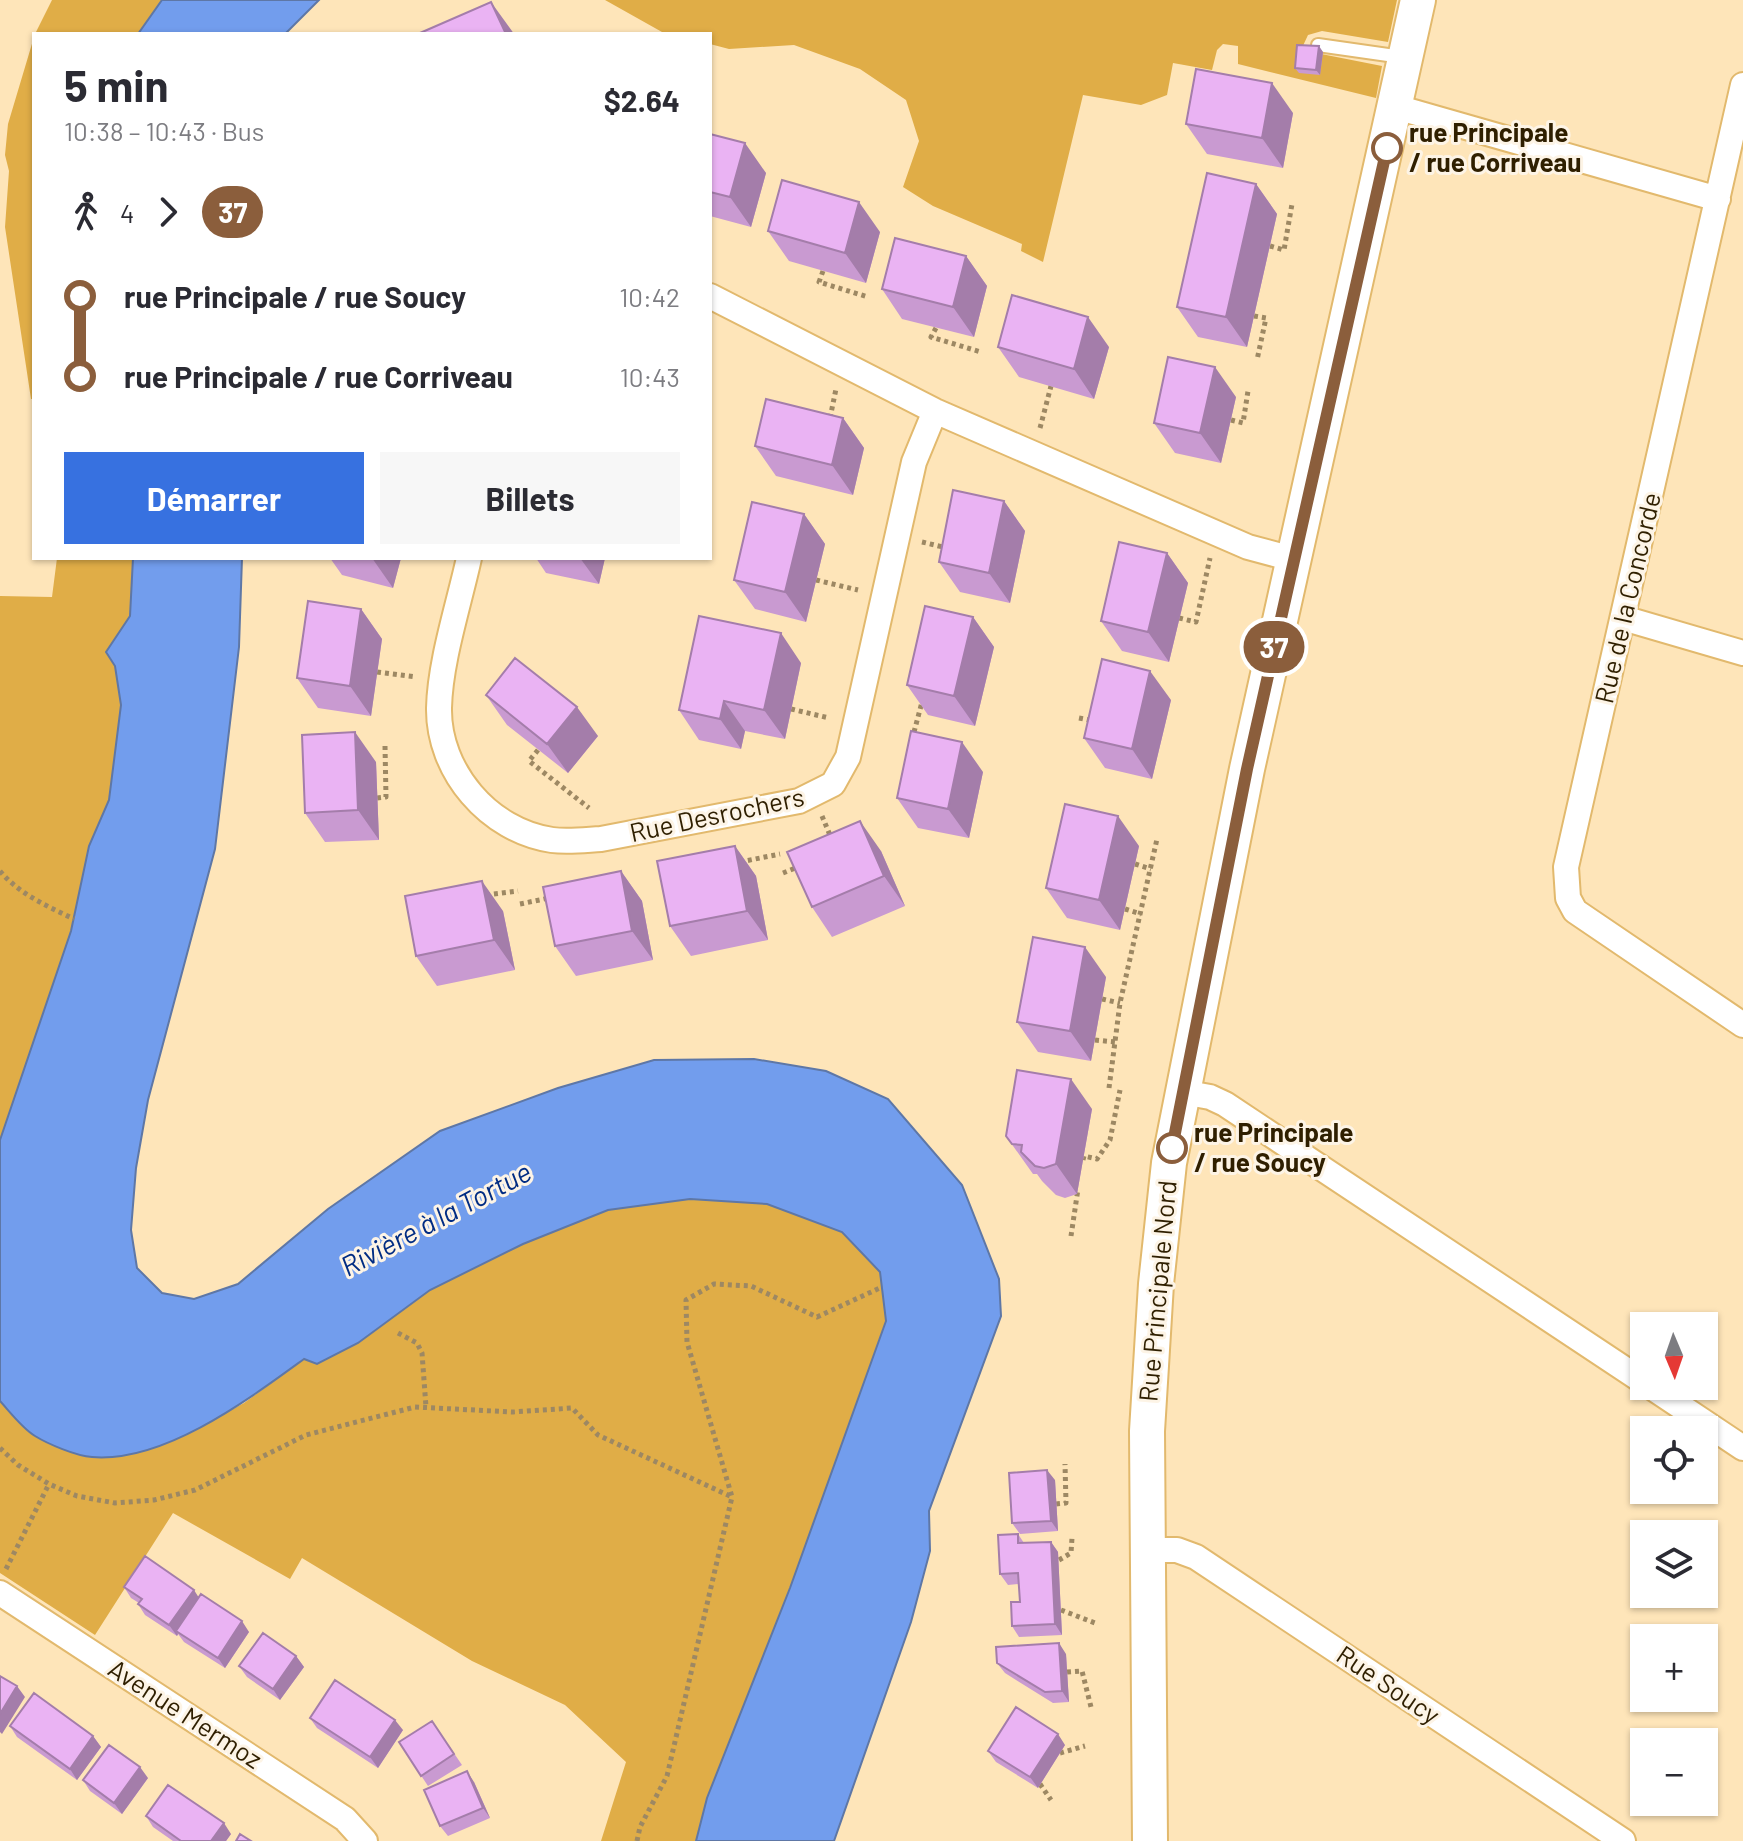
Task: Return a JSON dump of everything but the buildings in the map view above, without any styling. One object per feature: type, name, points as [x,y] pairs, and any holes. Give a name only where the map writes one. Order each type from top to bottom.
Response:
[{"type":"street","name":"Rue Principale Nord","points":[[1150,1841],[1146,1550],[1154,1311],[1162,1217],[1182,1092],[1293,559],[1418,0]]},
{"type":"street","name":"Rue de la Concorde","points":[[1743,85],[1566,867],[1568,898],[1575,911],[1588,923],[1743,1025]]},
{"type":"street","points":[[1396,107],[1718,199]]},
{"type":"street","points":[[712,297],[935,411],[1248,547],[1293,559]]},
{"type":"street","name":"Rue Desrochers","points":[[469,560],[443,680],[440,727],[446,755],[456,773],[474,798],[495,818],[531,835],[573,841],[601,839],[799,801],[833,784],[843,772],[914,462],[935,411]]},
{"type":"street","points":[[1623,618],[1743,653]]},
{"type":"street","points":[[1182,1092],[1210,1097],[1225,1104],[1630,1373]]},
{"type":"street","points":[[1671,1400],[1743,1448]]},
{"type":"street","name":"Rue Soucy","points":[[1146,1550],[1177,1550],[1196,1557],[1623,1841]]},
{"type":"street","name":"Avenue Mermoz","points":[[0,1593],[345,1819],[365,1841]]},
{"type":"lane","points":[[1318,45],[1406,57]]},
{"type":"path","points":[[1270,246],[1284,250],[1292,204]]},
{"type":"path","points":[[823,271],[819,282],[868,297]]},
{"type":"path","points":[[1254,316],[1266,318],[1257,360]]},
{"type":"path","points":[[936,328],[931,337],[981,352]]},
{"type":"path","points":[[828,427],[842,363]]},
{"type":"path","points":[[1033,455],[1051,386]]},
{"type":"path","points":[[1231,420],[1243,423],[1248,391]]},
{"type":"path","points":[[1179,618],[1196,622],[1215,532]]},
{"type":"path","points":[[897,537],[954,549]]},
{"type":"path","points":[[816,580],[884,596]]},
{"type":"path","points":[[377,672],[443,680]]},
{"type":"path","points":[[914,732],[925,686]]},
{"type":"path","points":[[791,709],[856,724]]},
{"type":"path","points":[[1079,718],[1103,723]]},
{"type":"path","points":[[377,798],[386,797],[385,746]]},
{"type":"path","points":[[538,750],[529,761],[589,808]]},
{"type":"path","points":[[814,795],[836,851]]},
{"type":"path","points":[[1109,1088],[1120,1003],[1157,839]]},
{"type":"path","points":[[727,865],[780,854]]},
{"type":"path","points":[[783,873],[810,862]]},
{"type":"path","points":[[1135,864],[1151,869]]},
{"type":"path","points":[[0,871],[9,882],[41,903],[74,919]]},
{"type":"path","points":[[476,897],[518,891]]},
{"type":"path","points":[[520,904],[550,898]]},
{"type":"path","points":[[1125,909],[1141,914]]},
{"type":"path","points":[[1102,999],[1120,1003]]},
{"type":"path","points":[[1095,1040],[1115,1042]]},
{"type":"path","points":[[1081,1169],[1084,1156],[1097,1159],[1110,1140],[1120,1090]]},
{"type":"path","points":[[1071,1236],[1079,1181]]},
{"type":"path","points":[[637,1841],[640,1827],[667,1776],[732,1497],[687,1342],[686,1300],[714,1284],[751,1286],[817,1317],[882,1287]]},
{"type":"path","points":[[398,1333],[417,1343],[422,1353],[426,1407]]},
{"type":"path","points":[[0,1448],[49,1484],[77,1496],[115,1503],[154,1500],[195,1490],[306,1435],[426,1407],[513,1412],[572,1408],[598,1435],[732,1497]]},
{"type":"path","points":[[1056,1504],[1066,1503],[1065,1464]]},
{"type":"path","points":[[0,1580],[49,1484]]},
{"type":"path","points":[[1059,1560],[1071,1553],[1072,1538]]},
{"type":"path","points":[[1061,1610],[1095,1623]]},
{"type":"path","points":[[1067,1672],[1082,1671],[1091,1707]]},
{"type":"path","points":[[1060,1753],[1085,1746]]},
{"type":"path","points":[[1040,1784],[1051,1800]]},
{"type":"shaded area","points":[[52,0],[162,0],[139,32],[36,32]]},
{"type":"shaded area","points":[[605,0],[1397,0],[1388,42],[1322,31],[1308,35],[1301,50],[1382,66],[1376,98],[1238,64],[1238,46],[1223,44],[1217,50],[1212,70],[1173,63],[1167,95],[1141,105],[1083,95],[1043,262],[1021,251],[1022,244],[933,206],[903,187],[919,141],[906,100],[860,69],[794,45],[729,49],[712,45],[712,32],[662,32]]},
{"type":"shaded area","points":[[32,44],[32,399],[5,227],[8,124]]},
{"type":"shaded area","points":[[57,560],[133,560],[130,616],[106,652],[115,666],[121,705],[109,800],[89,846],[71,931],[0,1140],[0,596],[52,597]]},
{"type":"shaded area","points":[[690,1199],[767,1204],[842,1232],[880,1272],[886,1320],[790,1588],[707,1798],[696,1841],[601,1841],[626,1762],[565,1705],[472,1661],[302,1558],[290,1579],[173,1513],[95,1635],[0,1573],[0,1401],[33,1435],[146,1450],[187,1434],[244,1403],[304,1359],[317,1364],[358,1343],[430,1290],[523,1244],[608,1210]]},
{"type":"water","points":[[162,0],[319,0],[287,32],[139,32]]},
{"type":"water","name":"Rivière à la Tortue","points":[[133,560],[242,560],[239,647],[215,849],[148,1100],[136,1168],[131,1230],[137,1268],[162,1293],[194,1299],[238,1284],[328,1209],[440,1131],[558,1088],[654,1060],[754,1059],[826,1071],[888,1099],[962,1185],[999,1279],[1001,1316],[929,1511],[930,1551],[911,1622],[834,1841],[696,1841],[707,1798],[790,1588],[886,1321],[880,1272],[842,1232],[767,1204],[690,1199],[608,1210],[523,1244],[430,1290],[358,1343],[317,1364],[304,1359],[204,1425],[148,1450],[120,1456],[85,1456],[47,1443],[25,1429],[0,1401],[0,1140],[71,931],[89,846],[109,800],[121,705],[115,666],[106,652],[130,616]]},
{"type":"bus line","name":"37","points":[[1172,1148],[1247,769],[1387,148]]},
{"type":"place","name":"rue Principale / rue Corriveau","points":[[1387,148]]},
{"type":"place","name":"rue Principale / rue Soucy","points":[[1172,1148]]}]
